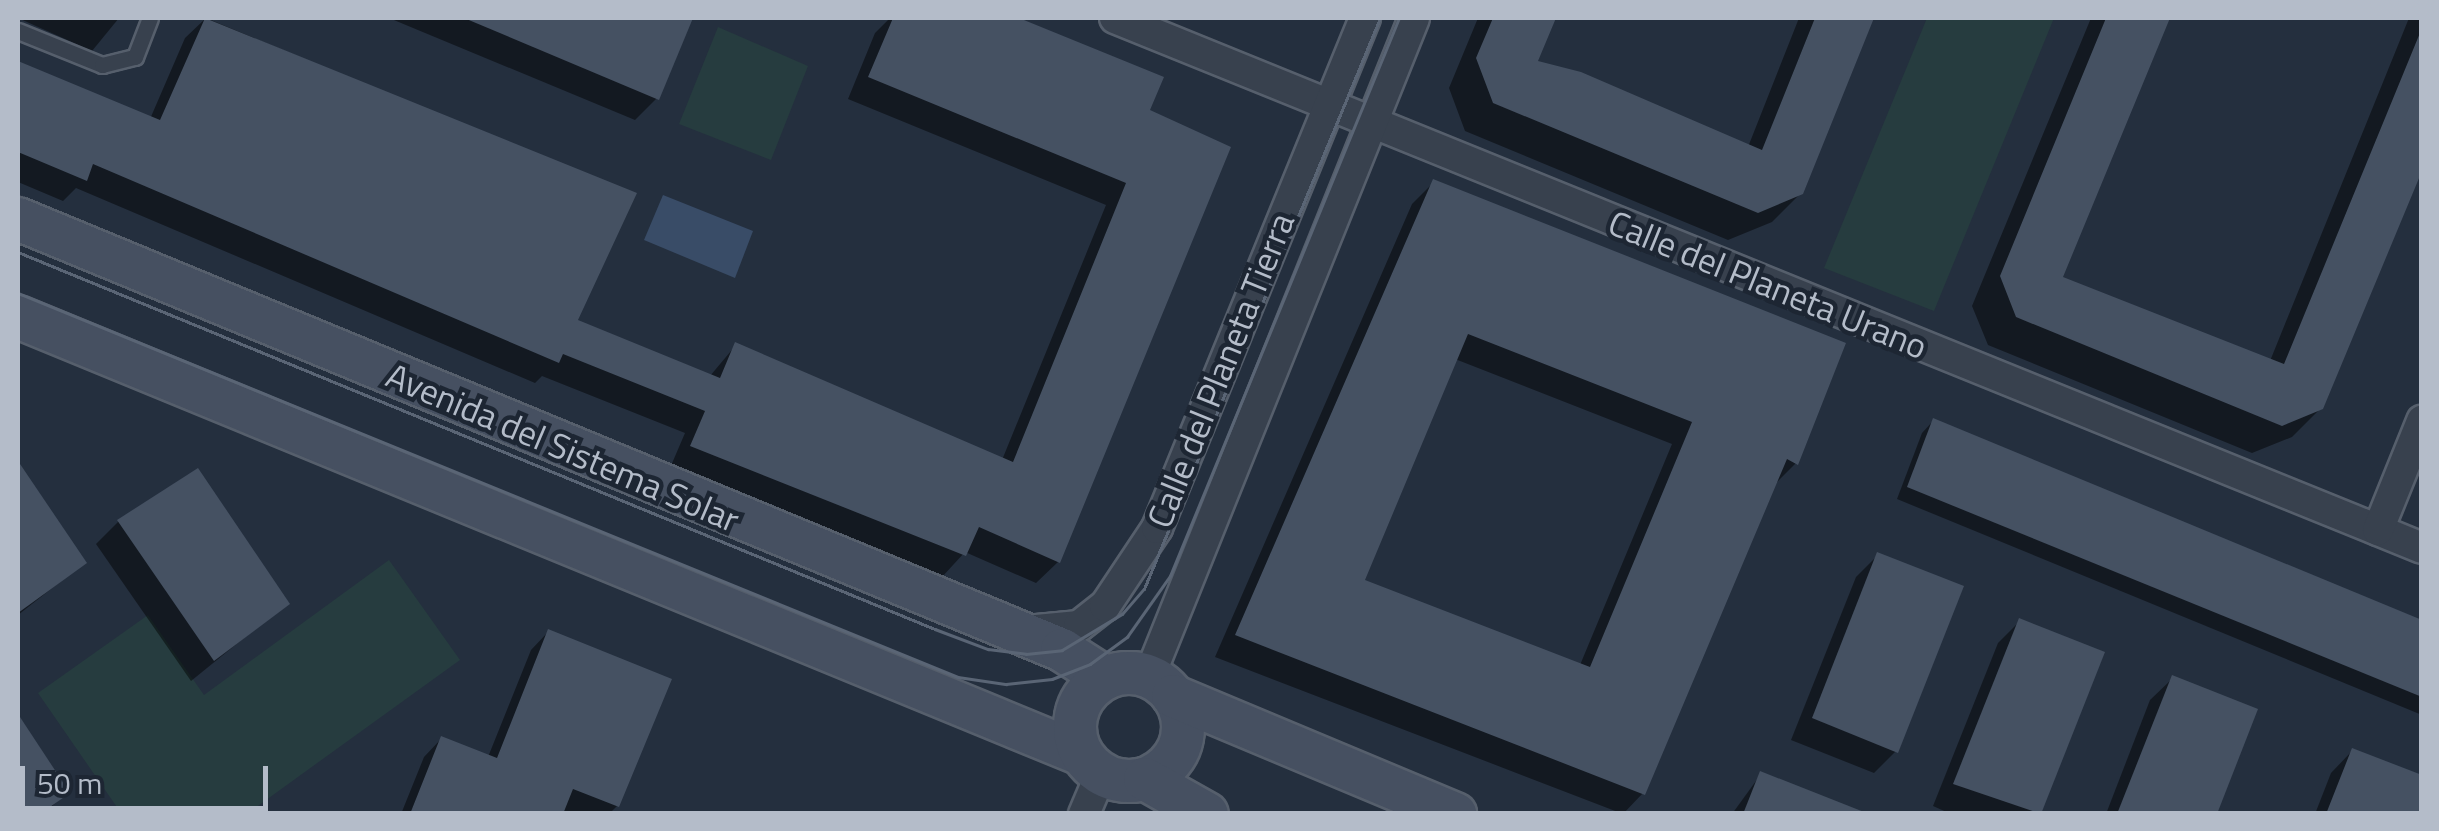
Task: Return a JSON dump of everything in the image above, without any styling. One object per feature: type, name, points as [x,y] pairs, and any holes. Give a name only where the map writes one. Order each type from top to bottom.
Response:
[{"type":"street","name":"Calle del Planeta Urano","points":[[1115,18],[2422,548]]},
{"type":"street","name":"Calle del Planeta Tierra","points":[[996,628],[1041,633],[1078,626],[1120,592],[1157,528],[1365,18]]},
{"type":"street","name":"Calle del Planeta Tierra","points":[[1161,686],[1414,18]]},
{"type":"street","name":"Avenida del Sistema Solar","points":[[18,219],[996,628],[1062,650],[1106,678]]},
{"type":"street","points":[[18,317],[1091,764],[1145,779],[1207,814]]},
{"type":"street","points":[[2378,530],[2422,422]]},
{"type":"street","points":[[1084,814],[1091,764],[1075,719],[1091,688],[1106,678],[1161,686],[1454,814]]},
{"type":"street","points":[[1145,779],[1172,760],[1183,728],[1161,686]]},
{"type":"lane","points":[[18,31],[102,65],[135,57],[150,18]]},
{"type":"green space","points":[[1927,18],[2054,18],[1934,311],[1824,268]]},
{"type":"green space","points":[[718,27],[808,66],[771,160],[679,124]]},
{"type":"green space","points":[[389,560],[460,660],[248,813],[121,813],[38,693],[148,615],[204,695]]},
{"type":"water","points":[[663,195],[753,231],[735,278],[644,240]]},
{"type":"building","points":[[205,18],[637,193],[578,320],[720,378],[735,342],[1013,462],[1126,183],[868,77],[893,18],[1019,18],[1164,77],[1150,110],[1231,147],[1060,563],[979,527],[966,556],[690,446],[705,411],[563,354],[559,363],[93,164],[87,181],[18,152],[18,61],[160,120]]},
{"type":"building","points":[[464,18],[693,18],[659,100]]},
{"type":"building","points":[[1493,18],[1556,18],[1538,61],[1581,72],[1762,150],[1815,18],[1874,18],[1803,194],[1758,213],[1493,103],[1476,58]]},
{"type":"building","points":[[2106,18],[2170,18],[2063,277],[2284,364],[2422,28],[2422,171],[2323,409],[2282,426],[2016,317],[2000,276]]},
{"type":"building","points":[[1433,179],[1846,343],[1798,465],[1787,459],[1645,795],[1235,635]],"holes":[[[1468,334],[1692,422],[1590,667],[1365,580]]]},
{"type":"building","points":[[1933,418],[2422,620],[2422,697],[1907,487]]},
{"type":"building","points":[[18,461],[87,563],[18,613]]},
{"type":"building","points":[[198,468],[290,604],[214,661],[117,520]]},
{"type":"building","points":[[1877,552],[1964,586],[1898,753],[1812,718]]},
{"type":"building","points":[[2019,618],[2105,652],[2041,814],[1953,784]]},
{"type":"building","points":[[548,629],[672,679],[619,807],[573,789],[563,814],[410,814],[441,736],[497,758]]},
{"type":"building","points":[[2172,675],[2258,709],[2217,814],[2117,814]]},
{"type":"building","points":[[18,714],[70,793],[40,814],[18,814]]},
{"type":"building","points":[[2352,748],[2422,775],[2422,814],[2326,814]]},
{"type":"building","points":[[1760,771],[1864,812],[1864,814],[1743,814]]},
{"type":"tram line","points":[[18,252],[935,629],[988,649],[1026,654],[1062,650],[1122,614],[1144,589],[1380,18]]},
{"type":"tram line","points":[[18,293],[958,677],[1006,684],[1052,679],[1090,664],[1127,637],[1170,576],[1399,18]]}]
